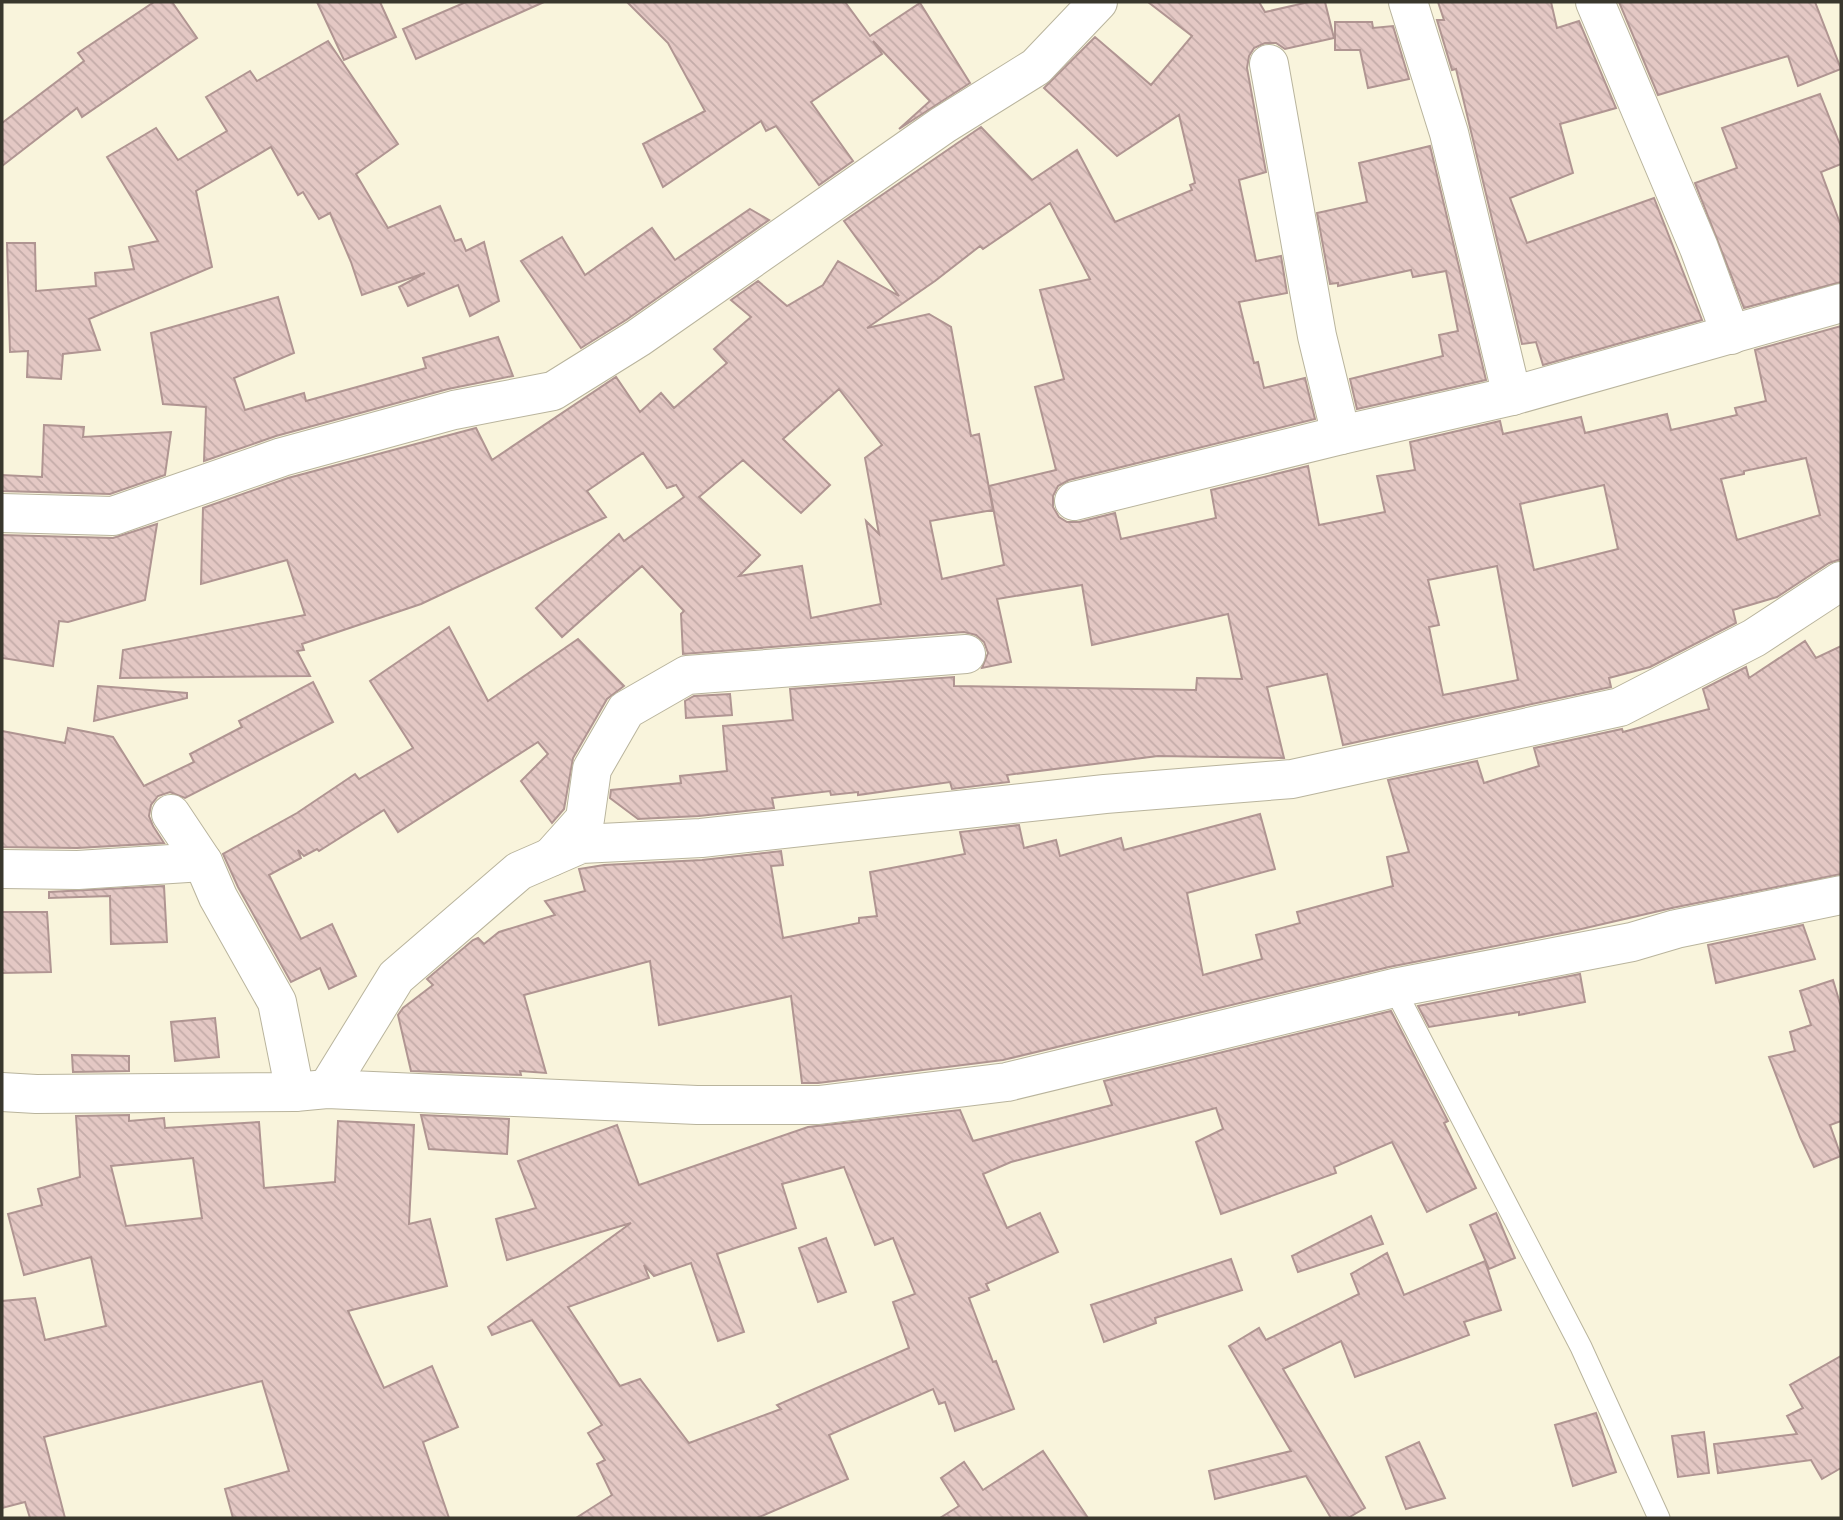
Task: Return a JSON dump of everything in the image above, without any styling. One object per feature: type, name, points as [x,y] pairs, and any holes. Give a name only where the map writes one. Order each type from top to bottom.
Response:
[{"type":"street","points":[[2,513],[113,516],[282,457],[454,411],[553,391],[638,338],[943,125],[1037,67],[1098,2]]},
{"type":"street","points":[[1408,2],[1449,133],[1512,396]]},
{"type":"street","points":[[1595,2],[1689,223],[1731,335]]},
{"type":"street","points":[[1269,64],[1317,336],[1341,435]]},
{"type":"street","points":[[1073,500],[1512,396],[1841,303]]},
{"type":"street","points":[[311,1091],[396,977],[519,871],[581,844],[701,838],[1105,794],[1292,779],[1619,707],[1754,638],[1841,581]]},
{"type":"street","points":[[551,857],[586,819],[592,769],[626,710],[687,675],[966,654]]},
{"type":"street","points":[[171,814],[203,862],[218,897],[277,1002],[311,1091]]},
{"type":"street","points":[[2,869],[78,870],[203,862]]},
{"type":"street","points":[[2,1092],[36,1094],[311,1091],[698,1105],[820,1105],[1007,1082],[1394,988],[1632,942],[1676,929],[1841,895]]},
{"type":"lane","points":[[1394,988],[1581,1347],[1659,1518]]},
{"type":"building","points":[[154,2],[172,2],[197,38],[82,117],[77,108],[2,166],[2,123],[84,61],[78,53]]},
{"type":"building","points":[[317,2],[380,2],[396,37],[344,60]]},
{"type":"building","points":[[466,2],[544,2],[416,59],[403,29]]},
{"type":"building","points":[[627,2],[845,2],[870,36],[920,3],[970,83],[899,129],[930,101],[873,41],[882,54],[811,102],[853,161],[819,185],[776,126],[766,131],[761,121],[663,187],[643,144],[705,111],[668,43]]},
{"type":"building","points":[[1148,2],[1259,2],[1265,12],[1309,2],[1325,2],[1334,38],[1285,49],[1276,43],[1265,43],[1254,48],[1249,56],[1247,68],[1266,172],[1239,180],[1256,261],[1281,256],[1287,293],[1239,302],[1254,363],[1258,362],[1264,388],[1305,378],[1315,419],[1069,480],[1058,486],[1053,496],[1053,507],[1059,517],[1067,522],[1079,522],[1115,513],[1121,539],[1216,518],[1211,490],[1308,466],[1319,525],[1385,512],[1377,476],[1415,470],[1410,442],[1500,421],[1503,434],[1581,417],[1585,433],[1667,414],[1671,430],[1737,415],[1735,408],[1766,401],[1755,350],[1841,326],[1841,559],[1829,563],[1777,597],[1733,610],[1736,623],[1650,667],[1609,678],[1611,687],[1343,745],[1327,674],[1267,687],[1284,758],[1158,756],[1007,775],[1009,782],[952,789],[950,782],[858,795],[858,792],[831,795],[830,791],[772,798],[774,808],[638,819],[610,798],[611,790],[681,783],[680,776],[727,771],[723,726],[793,720],[790,689],[954,677],[954,686],[1196,690],[1197,678],[1242,679],[1228,614],[1092,645],[1082,585],[997,599],[1011,662],[982,668],[988,653],[984,642],[976,635],[964,632],[683,654],[681,614],[684,611],[642,566],[562,637],[536,608],[619,534],[624,541],[684,497],[676,485],[667,488],[643,453],[587,491],[606,517],[421,604],[302,644],[304,650],[297,651],[310,676],[120,678],[123,650],[305,615],[287,560],[201,584],[203,508],[288,478],[476,428],[492,460],[616,377],[640,412],[661,393],[674,408],[727,363],[714,349],[751,317],[731,300],[758,281],[787,306],[823,285],[838,261],[899,296],[844,221],[981,127],[1032,180],[1077,150],[1115,222],[1192,190],[1190,185],[1195,183],[1179,115],[1117,156],[1044,88],[1095,37],[1151,85],[1192,36]],"holes":[[[1050,203],[1090,279],[1040,290],[1064,379],[1035,387],[1056,470],[989,486],[1004,565],[942,579],[930,521],[993,510],[979,434],[971,436],[951,327],[929,314],[867,328],[980,246],[983,249]],[[839,389],[882,445],[865,458],[879,534],[866,521],[881,604],[811,618],[802,566],[739,576],[760,555],[699,497],[743,460],[801,513],[830,485],[783,439]],[[1806,458],[1820,515],[1737,540],[1721,479],[1744,474],[1744,471]],[[1604,485],[1618,549],[1534,570],[1520,504]],[[1497,566],[1518,680],[1443,695],[1429,627],[1439,625],[1428,580]]]},
{"type":"building","points":[[1438,2],[1551,2],[1557,28],[1579,21],[1616,108],[1560,124],[1573,173],[1510,198],[1527,243],[1654,198],[1702,320],[1543,365],[1536,342],[1522,344],[1456,69],[1452,70],[1437,20],[1444,20]]},
{"type":"building","points":[[1619,2],[1815,2],[1841,69],[1798,86],[1788,56],[1658,95]]},
{"type":"building","points":[[1335,22],[1372,22],[1373,28],[1393,26],[1409,79],[1368,88],[1360,50],[1335,50]]},
{"type":"building","points":[[328,41],[398,144],[356,174],[388,228],[440,206],[455,241],[461,239],[466,251],[484,242],[499,301],[470,316],[458,285],[408,306],[399,287],[425,273],[362,295],[330,213],[319,219],[303,192],[298,195],[271,147],[196,191],[212,267],[89,319],[100,350],[63,354],[61,379],[27,377],[28,351],[10,352],[7,243],[35,243],[36,291],[96,286],[95,273],[134,269],[129,247],[158,241],[107,157],[156,128],[178,160],[227,131],[206,97],[250,71],[257,81]]},
{"type":"building","points":[[1820,94],[1841,147],[1841,164],[1821,172],[1841,226],[1841,282],[1744,308],[1695,183],[1737,168],[1722,128]]},
{"type":"building","points":[[1430,146],[1486,380],[1357,409],[1350,379],[1443,356],[1439,335],[1458,331],[1446,271],[1413,277],[1411,270],[1338,286],[1338,283],[1330,284],[1317,213],[1367,202],[1359,163]]},
{"type":"building","points":[[750,209],[769,220],[626,320],[581,348],[521,261],[562,237],[585,275],[652,228],[675,260]]},
{"type":"building","points":[[278,297],[294,353],[234,378],[245,410],[304,393],[306,401],[426,368],[423,358],[498,337],[513,376],[448,389],[276,436],[204,461],[206,407],[163,404],[151,333]]},
{"type":"building","points":[[44,425],[84,427],[83,437],[171,432],[165,475],[110,494],[2,491],[2,475],[42,477]]},
{"type":"building","points":[[157,524],[145,600],[68,622],[59,621],[53,666],[2,658],[2,535],[113,538]]},
{"type":"building","points":[[449,627],[488,701],[578,639],[624,686],[607,699],[573,758],[564,809],[552,823],[521,781],[548,754],[538,742],[398,832],[384,810],[319,851],[317,849],[304,856],[298,850],[301,858],[269,875],[301,939],[332,924],[356,976],[329,989],[320,968],[291,982],[238,887],[223,854],[297,813],[355,774],[359,779],[413,748],[370,681]]},
{"type":"building","points":[[1805,641],[1816,658],[1841,646],[1841,874],[1389,967],[1003,1060],[818,1083],[802,1083],[791,996],[659,1025],[650,961],[524,995],[546,1073],[520,1071],[521,1075],[411,1071],[398,1015],[433,985],[427,979],[473,940],[478,938],[484,944],[499,932],[555,915],[545,901],[585,891],[579,869],[604,865],[702,860],[781,851],[783,865],[771,866],[783,938],[859,923],[859,918],[877,916],[870,872],[965,854],[960,832],[1019,825],[1024,848],[1056,840],[1060,856],[1121,838],[1124,850],[1260,814],[1275,869],[1187,893],[1203,975],[1262,959],[1256,935],[1300,923],[1297,912],[1393,886],[1387,857],[1409,852],[1388,780],[1477,761],[1484,783],[1539,766],[1534,748],[1622,729],[1623,732],[1709,709],[1703,689],[1746,667],[1749,678]]},
{"type":"building","points":[[313,682],[333,722],[185,798],[170,792],[158,796],[151,805],[149,816],[164,843],[77,848],[2,847],[2,731],[65,743],[68,728],[113,737],[144,786],[194,762],[190,754],[242,727],[239,721]]},
{"type":"building","points":[[98,686],[187,693],[187,698],[94,721]]},
{"type":"building","points":[[730,694],[732,715],[686,718],[685,701],[694,696]]},
{"type":"building","points":[[164,886],[167,942],[111,944],[110,896],[49,898],[49,892]]},
{"type":"building","points":[[2,912],[47,912],[51,972],[2,973]]},
{"type":"building","points":[[1803,925],[1815,959],[1716,983],[1708,945]]},
{"type":"building","points":[[1580,974],[1585,1002],[1519,1015],[1519,1012],[1429,1027],[1418,1006]]},
{"type":"building","points":[[1833,980],[1841,1007],[1841,1121],[1830,1125],[1841,1156],[1814,1167],[1769,1057],[1795,1051],[1790,1032],[1811,1025],[1800,991]]},
{"type":"building","points":[[1391,1011],[1448,1121],[1444,1123],[1476,1188],[1427,1212],[1392,1142],[1334,1167],[1336,1173],[1221,1214],[1196,1142],[1223,1129],[1216,1108],[1011,1162],[983,1174],[1007,1228],[1040,1213],[1058,1252],[986,1284],[989,1290],[969,1298],[1014,1409],[955,1431],[945,1402],[939,1404],[933,1389],[829,1435],[848,1479],[757,1518],[576,1518],[612,1495],[597,1464],[605,1460],[588,1433],[602,1425],[532,1320],[492,1335],[488,1327],[631,1223],[507,1260],[496,1219],[536,1208],[518,1161],[617,1125],[639,1185],[808,1127],[960,1110],[973,1141],[1112,1105],[1104,1081]],"holes":[[[844,1167],[875,1245],[893,1238],[915,1294],[893,1302],[909,1348],[777,1405],[781,1409],[689,1443],[640,1379],[620,1386],[568,1307],[649,1278],[644,1265],[654,1276],[691,1263],[718,1341],[744,1332],[717,1254],[796,1228],[782,1184]]]},
{"type":"building","points":[[215,1018],[219,1057],[175,1061],[171,1022]]},
{"type":"building","points":[[72,1055],[129,1056],[129,1071],[73,1072]]},
{"type":"building","points":[[129,1115],[129,1121],[164,1118],[165,1128],[259,1122],[264,1188],[335,1182],[338,1121],[414,1125],[409,1224],[430,1219],[447,1286],[348,1311],[384,1388],[432,1366],[458,1427],[423,1442],[449,1518],[233,1518],[225,1489],[289,1471],[262,1381],[44,1437],[65,1518],[30,1518],[25,1502],[2,1508],[2,1301],[35,1298],[45,1340],[106,1326],[91,1257],[24,1275],[8,1214],[42,1205],[38,1189],[80,1177],[76,1116]],"holes":[[[193,1158],[202,1218],[126,1226],[111,1166]]]},
{"type":"building","points":[[421,1115],[509,1119],[507,1154],[429,1149]]},
{"type":"building","points":[[1496,1213],[1515,1258],[1489,1269],[1470,1225]]},
{"type":"building","points":[[1371,1216],[1383,1244],[1298,1272],[1292,1256]]},
{"type":"building","points":[[826,1238],[846,1292],[818,1302],[799,1248]]},
{"type":"building","points":[[1387,1253],[1404,1295],[1485,1261],[1501,1310],[1464,1322],[1469,1335],[1355,1377],[1341,1341],[1283,1369],[1365,1508],[1348,1518],[1331,1518],[1306,1476],[1215,1499],[1209,1471],[1291,1451],[1229,1346],[1259,1328],[1266,1340],[1359,1294],[1351,1274]]},
{"type":"building","points":[[1231,1259],[1242,1290],[1155,1318],[1156,1323],[1104,1342],[1091,1305]]},
{"type":"building","points":[[1841,1356],[1841,1468],[1822,1479],[1811,1460],[1718,1473],[1714,1444],[1797,1434],[1787,1416],[1803,1408],[1790,1385]]},
{"type":"building","points":[[1596,1413],[1616,1472],[1573,1486],[1555,1425]]},
{"type":"building","points":[[1704,1432],[1709,1473],[1678,1477],[1672,1436]]},
{"type":"building","points":[[1419,1442],[1445,1498],[1406,1509],[1386,1457]]},
{"type":"building","points":[[1043,1451],[1088,1518],[940,1518],[959,1506],[941,1478],[964,1462],[983,1490]]}]
